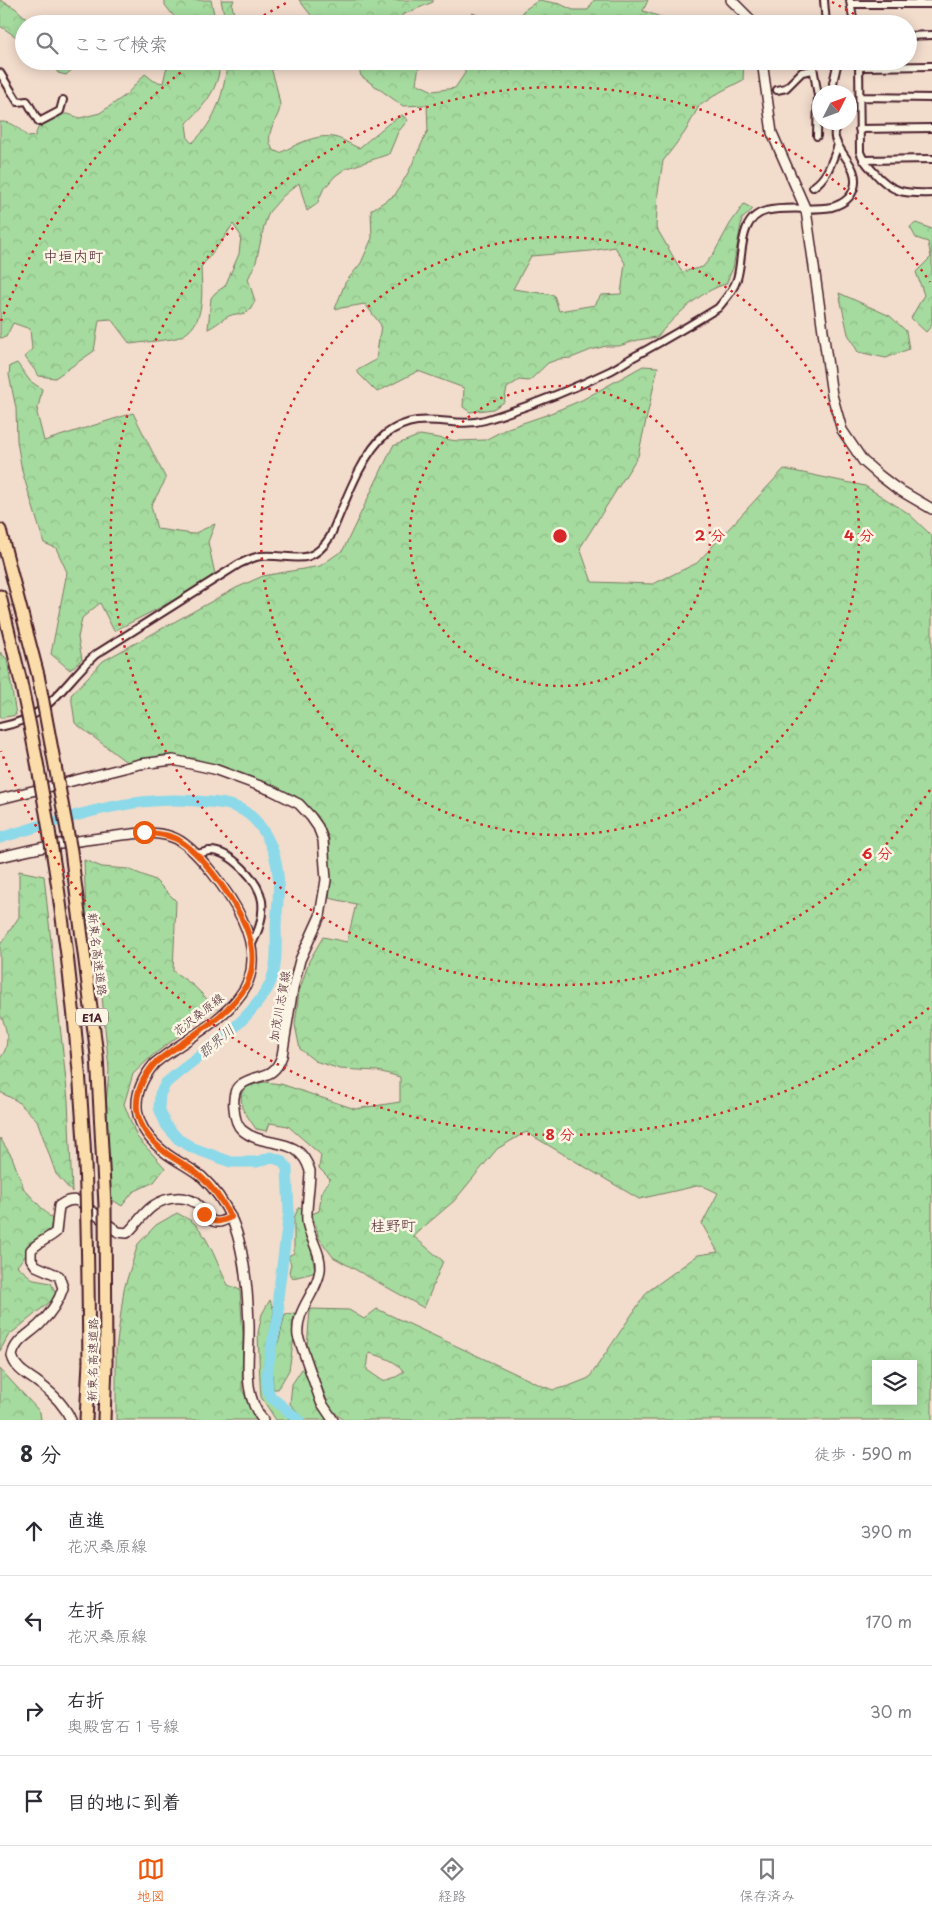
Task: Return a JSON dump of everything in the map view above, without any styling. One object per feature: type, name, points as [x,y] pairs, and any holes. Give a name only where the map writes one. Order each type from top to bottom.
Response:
[{"type":"highway","name":"新東名高速道路","points":[[0,530],[38,675],[71,851],[97,1055],[105,1205],[106,1362],[104,1420]]},
{"type":"highway","name":"新東名高速道路","points":[[0,596],[37,758],[54,854],[75,1027],[88,1227],[89,1362],[86,1420]]},
{"type":"main road","points":[[731,0],[746,15]]},
{"type":"main road","points":[[763,70],[772,133],[806,210],[832,396],[842,430],[863,461],[879,475],[896,488],[932,508]]},
{"type":"main road","name":"加茂川志賀線","points":[[0,799],[140,764],[173,760],[214,769],[292,800],[306,810],[318,828],[325,852],[326,880],[324,895],[320,916],[300,960],[293,988],[282,1056],[279,1065],[270,1074],[239,1085],[235,1092],[234,1109],[237,1123],[242,1130],[253,1137],[296,1148],[303,1156],[310,1170],[307,1221],[320,1261],[320,1270],[297,1325],[300,1342],[321,1402],[333,1420]]},
{"type":"main road","name":"花沢桑原線","points":[[0,857],[75,841],[144,832],[172,837],[197,854],[209,868],[239,914],[248,933],[252,955],[251,973],[239,997],[212,1021],[155,1063],[146,1074],[136,1096],[141,1124],[149,1136],[166,1153],[201,1176],[223,1201],[231,1217],[238,1239],[244,1273],[249,1326],[249,1388],[256,1411],[263,1420]]},
{"type":"main road","points":[[71,1420],[68,1412],[53,1395],[18,1368],[12,1356],[16,1345],[40,1324],[57,1303],[62,1292],[63,1284],[59,1276],[36,1266],[31,1259],[31,1250],[56,1232],[59,1206],[65,1201],[73,1200],[80,1202],[118,1232],[127,1234],[152,1206],[178,1198],[192,1201],[213,1222],[220,1222],[231,1217]]},
{"type":"street","points":[[824,0],[825,15]]},
{"type":"street","points":[[852,15],[850,2],[932,4]]},
{"type":"street","points":[[917,36],[932,35]]},
{"type":"street","points":[[917,66],[932,66]]},
{"type":"street","points":[[777,90],[786,88],[802,72],[813,70],[818,96],[817,136]]},
{"type":"street","points":[[834,85],[836,70]]},
{"type":"street","points":[[859,70],[859,129],[860,152],[863,160],[890,188],[902,192],[932,192]]},
{"type":"street","points":[[0,73],[18,102],[27,101],[39,122],[60,111],[63,100]]},
{"type":"street","points":[[860,97],[932,98]]},
{"type":"street","points":[[859,129],[932,128]]},
{"type":"street","points":[[0,727],[27,720],[38,714],[52,702],[77,672],[95,656],[239,564],[258,556],[302,559],[313,556],[330,537],[372,448],[386,435],[410,422],[425,420],[450,422],[483,421],[610,371],[718,308],[731,293],[738,276],[747,226],[758,214],[765,211],[824,209],[840,204],[853,192],[856,180],[855,172],[838,145],[834,136],[835,130]]},
{"type":"street","points":[[813,187],[819,183],[827,172],[838,145]]},
{"type":"street","points":[[863,160],[932,159]]},
{"type":"street","points":[[197,854],[210,851],[236,862],[260,890],[262,903],[260,928],[251,946]]},
{"type":"green space","points":[[0,0],[15,8],[23,15],[15,15],[15,36],[0,26]]},
{"type":"green space","points":[[165,0],[211,0],[214,15],[173,15],[165,5]]},
{"type":"green space","points":[[221,0],[234,0],[232,5],[234,15],[224,15]]},
{"type":"green space","points":[[299,0],[433,0],[433,2],[402,15],[311,15]]},
{"type":"green space","points":[[539,0],[560,4],[573,10],[588,10],[594,0],[648,0],[643,11],[655,15],[522,15],[523,11]]},
{"type":"green space","points":[[56,70],[72,70],[66,75],[58,73]]},
{"type":"green space","points":[[166,70],[219,70],[210,96],[186,124],[188,139],[192,143],[213,116],[221,95],[226,70],[272,70],[277,88],[280,110],[271,131],[270,143],[273,150],[280,153],[306,141],[326,136],[339,139],[359,148],[402,115],[408,120],[398,132],[389,154],[345,169],[335,176],[323,190],[317,204],[307,211],[299,183],[283,196],[269,212],[256,262],[248,279],[255,301],[250,310],[243,314],[228,316],[208,329],[211,298],[225,286],[239,254],[241,236],[233,224],[201,267],[202,289],[200,310],[197,320],[191,329],[183,335],[172,339],[130,344],[111,319],[99,320],[94,351],[55,378],[39,376],[25,357],[32,349],[30,329],[13,323],[6,337],[0,338],[0,122],[12,124],[28,137],[35,136],[38,128],[59,114],[68,114],[80,118],[100,113],[126,95],[145,74],[154,81],[163,83]]},
{"type":"green space","points":[[359,70],[418,70],[416,83],[433,91],[455,88],[465,70],[744,70],[743,80],[699,106],[685,132],[663,161],[658,192],[656,227],[682,272],[703,267],[714,253],[744,204],[753,209],[742,219],[733,268],[726,284],[716,287],[697,299],[679,313],[657,337],[619,346],[606,346],[571,358],[559,359],[548,363],[529,381],[519,380],[507,388],[504,402],[493,409],[470,412],[463,407],[464,388],[418,371],[377,392],[356,371],[376,360],[381,325],[365,304],[335,309],[345,283],[361,263],[372,238],[371,210],[395,195],[409,171],[428,130],[427,105],[403,106],[361,76]],"holes":[[[615,247],[625,263],[621,294],[601,295],[595,305],[559,311],[554,295],[513,289],[531,256]]]},
{"type":"green space","points":[[916,223],[932,229],[932,325],[926,332],[911,318],[924,295],[916,272],[931,257],[928,242],[916,238],[910,227]]},
{"type":"green space","points":[[839,293],[890,316],[906,331],[909,349],[886,358],[858,352],[848,334]]},
{"type":"green space","points":[[17,363],[30,381],[42,389],[37,413],[44,441],[133,413],[166,479],[151,506],[157,529],[193,534],[215,524],[208,542],[216,579],[114,631],[100,603],[82,618],[78,638],[82,659],[70,670],[51,654],[67,572],[56,548],[44,543],[22,471],[17,441],[16,408],[9,375],[10,366]]},
{"type":"green space","points":[[643,366],[658,367],[638,456],[580,548],[592,582],[653,584],[697,563],[784,469],[865,486],[908,513],[932,536],[932,1420],[343,1420],[330,1408],[307,1348],[310,1309],[349,1310],[364,1319],[377,1309],[553,1390],[589,1378],[647,1292],[698,1255],[718,1252],[702,1224],[718,1193],[701,1185],[639,1199],[526,1132],[497,1149],[454,1201],[413,1236],[443,1261],[424,1308],[333,1257],[319,1238],[312,1214],[319,1211],[322,1192],[330,1179],[319,1168],[321,1155],[288,1126],[270,1123],[267,1131],[256,1129],[242,1108],[241,1094],[248,1086],[264,1082],[281,1084],[355,1109],[400,1102],[400,1077],[378,1071],[340,1069],[315,1061],[300,1049],[295,1025],[299,992],[309,961],[323,937],[347,942],[356,904],[329,898],[329,838],[317,815],[296,796],[221,766],[191,758],[162,755],[129,764],[75,723],[71,695],[103,661],[236,588],[263,576],[320,566],[343,550],[393,446],[420,435],[457,441],[485,440],[508,428],[582,400]],"holes":[[[369,1353],[393,1362],[404,1372],[383,1381],[367,1370]]]},
{"type":"green space","points":[[0,652],[7,659],[16,715],[0,718]]},
{"type":"green space","points":[[84,860],[102,867],[128,869],[155,880],[176,901],[173,971],[194,986],[216,1008],[153,1055],[133,1074],[124,1104],[137,1137],[165,1168],[154,1182],[133,1192],[122,1206],[111,1199],[106,1104],[109,1070],[99,964],[86,913]]},
{"type":"green space","points":[[19,871],[44,876],[68,1100],[72,1192],[56,1174],[37,1120],[17,1101],[0,1092],[0,1058],[6,1048],[7,1036],[0,1015],[0,945],[19,917]]},
{"type":"green space","points":[[0,1138],[12,1157],[24,1189],[52,1219],[49,1239],[29,1251],[17,1266],[34,1280],[51,1283],[57,1296],[8,1336],[0,1351]]},
{"type":"green space","points":[[299,1207],[302,1208],[303,1226],[309,1240],[315,1270],[313,1273],[293,1278],[289,1272],[291,1264],[288,1256],[294,1253],[294,1218]]},
{"type":"green space","points":[[177,1213],[192,1222],[199,1229],[209,1244],[228,1285],[240,1290],[243,1335],[242,1389],[252,1411],[259,1420],[116,1420],[116,1350],[124,1289],[138,1244],[156,1225]]},
{"type":"green space","points":[[270,1300],[274,1311],[264,1364],[267,1395],[273,1404],[295,1420],[276,1420],[261,1397],[258,1333],[262,1314]]},
{"type":"green space","points":[[295,1313],[292,1326],[294,1338],[289,1370],[278,1389],[273,1389],[272,1356],[279,1340],[285,1314]]},
{"type":"green space","points":[[304,1366],[318,1402],[328,1420],[305,1420],[290,1404],[292,1384]]},
{"type":"green space","points":[[0,1369],[40,1412],[41,1420],[0,1420]]},
{"type":"waterway","name":"郡界川","points":[[0,838],[97,810],[121,805],[171,800],[215,802],[233,806],[243,810],[252,817],[265,834],[277,865],[279,881],[276,961],[269,986],[254,1007],[231,1031],[166,1083],[160,1094],[159,1108],[166,1125],[178,1139],[193,1148],[231,1162],[257,1162],[271,1157],[282,1161],[287,1168],[289,1212],[278,1297],[279,1313],[267,1376],[268,1390],[271,1397],[299,1420]]},
{"type":"district","name":"中垣内町","points":[[73,255]]},
{"type":"district","name":"桂野町","points":[[393,1224]]},
{"type":"route","points":[[144,832],[172,837],[197,854],[209,868],[239,914],[251,942],[251,973],[239,997],[226,1010],[155,1063],[146,1074],[136,1096],[141,1124],[155,1144],[201,1176],[223,1201],[231,1217],[220,1222],[213,1222],[204,1214]]}]
